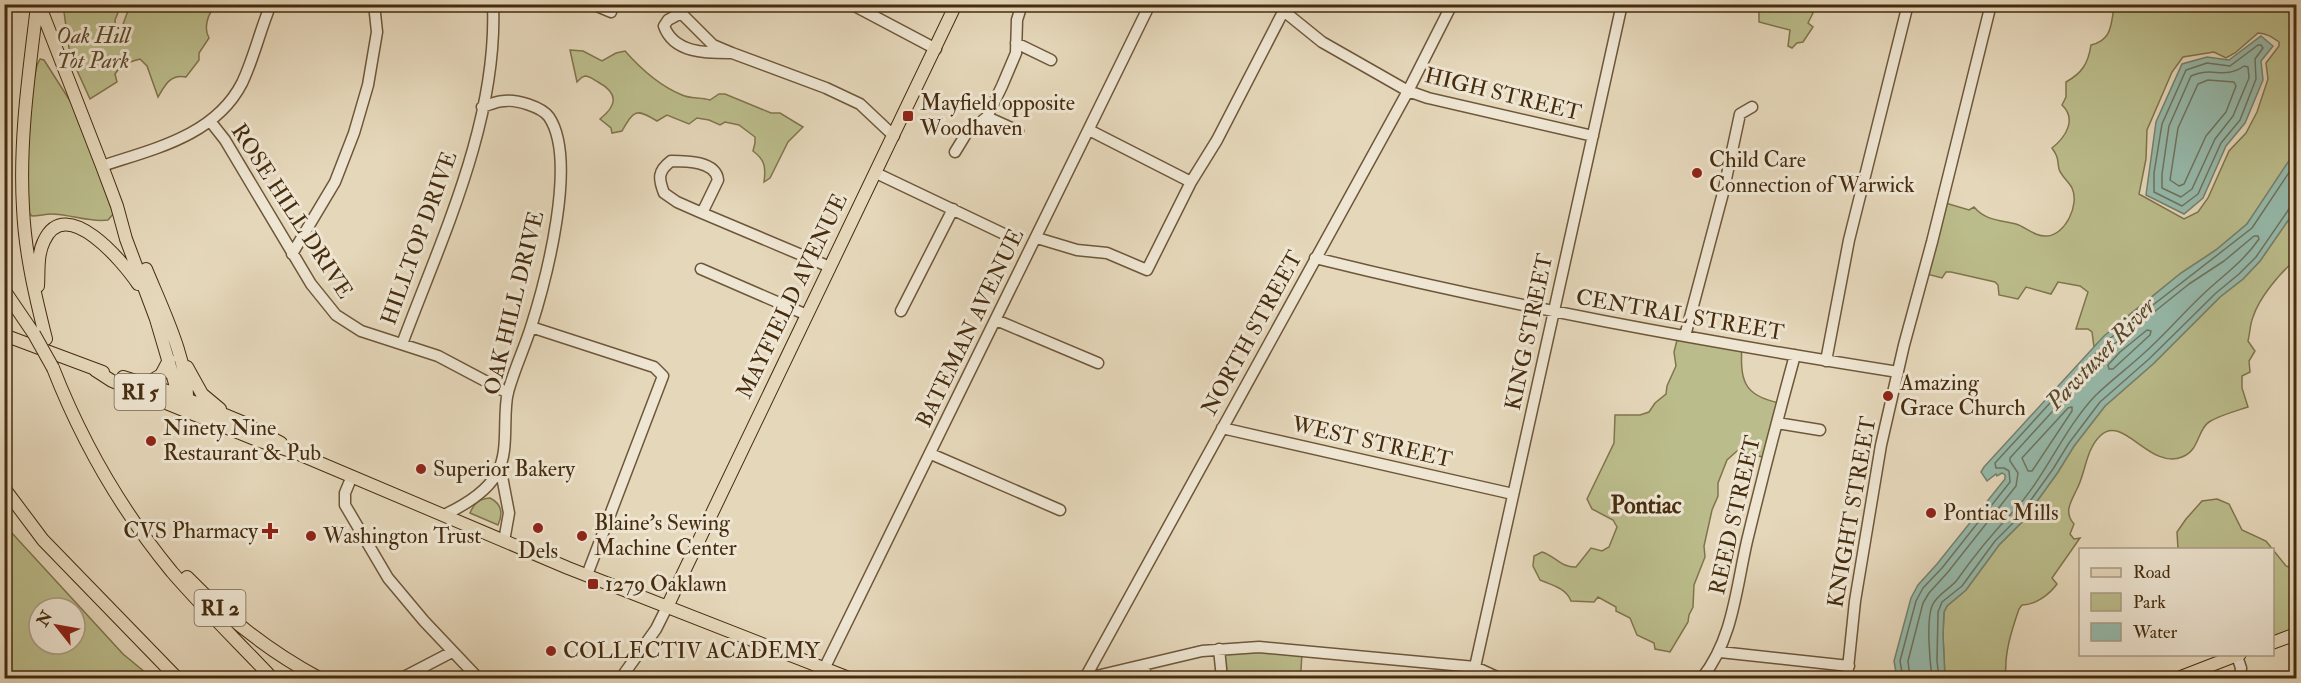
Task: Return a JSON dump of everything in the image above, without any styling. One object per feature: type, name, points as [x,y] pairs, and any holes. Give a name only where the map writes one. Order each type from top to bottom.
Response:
[{"type":"main road","points":[[38,4],[117,206],[126,239],[184,402]]},
{"type":"main road","name":"RI 2","points":[[38,4],[24,119],[22,178],[25,235],[40,337],[52,368],[94,460],[133,521],[195,585],[233,620],[271,649],[319,678]]},
{"type":"main road","name":"MAYFIELD AVENUE","points":[[667,607],[956,4]]},
{"type":"main road","points":[[117,206],[132,235],[188,371],[202,394],[214,405],[242,422]]},
{"type":"main road","points":[[37,305],[39,260],[44,240],[56,227],[68,225],[86,231],[112,252],[149,300]]},
{"type":"main road","points":[[4,290],[40,337]]},
{"type":"main road","points":[[172,333],[186,382],[184,402]]},
{"type":"main road","name":"RI 5","points":[[4,335],[95,370],[146,384],[257,440],[294,452],[587,575],[849,678]]},
{"type":"main road","points":[[146,384],[161,375],[169,360]]},
{"type":"main road","name":"RI 5","points":[[95,370],[112,381],[242,422],[294,452]]},
{"type":"main road","points":[[4,488],[29,523]]},
{"type":"main road","points":[[4,499],[177,678]]},
{"type":"main road","points":[[133,521],[173,573],[272,678]]},
{"type":"main road","points":[[2274,642],[2296,634]]},
{"type":"main road","points":[[2178,678],[2236,656]]},
{"type":"street","points":[[102,166],[181,139],[210,121],[241,85],[271,4]]},
{"type":"street","points":[[292,254],[334,182],[354,134],[368,85],[377,32],[374,4]]},
{"type":"street","name":"HILLTOP DRIVE","points":[[402,344],[457,202],[482,107],[494,32],[493,4]]},
{"type":"street","points":[[592,4],[611,12]]},
{"type":"street","points":[[851,4],[936,49]]},
{"type":"street","points":[[956,152],[966,134],[987,117],[1016,53],[1017,20],[1022,4]]},
{"type":"street","name":"BATEMAN AVENUE","points":[[824,669],[1150,4]]},
{"type":"street","name":"NORTH STREET","points":[[1086,678],[1408,91],[1452,4]]},
{"type":"street","name":"KING STREET","points":[[1475,667],[1622,4]]},
{"type":"street","points":[[1826,361],[1849,240],[1908,4]]},
{"type":"street","name":"KNIGHT STREET","points":[[1847,678],[1855,601],[1869,509],[1898,372],[1991,4]]},
{"type":"street","points":[[1037,238],[1077,250],[1107,253],[1147,270],[1191,182],[1217,140],[1279,8]]},
{"type":"street","name":"HIGH STREET","points":[[1279,8],[1311,35],[1408,91],[1450,104],[1593,136]]},
{"type":"street","points":[[732,53],[686,49],[666,32],[664,26],[668,20],[681,13],[713,45],[826,88],[860,104],[894,136]]},
{"type":"street","points":[[1016,43],[1051,60]]},
{"type":"street","name":"OAK HILL DRIVE","points":[[482,107],[505,100],[537,106],[549,117],[559,143],[561,197],[551,249],[531,327],[508,393],[500,465],[509,513],[504,541]]},
{"type":"street","points":[[1685,336],[1720,204],[1740,114],[1752,106]]},
{"type":"street","points":[[987,117],[1018,131]]},
{"type":"street","name":"ROSE HILL DRIVE","points":[[210,121],[244,170],[311,284],[336,315],[345,323],[361,330],[438,356],[508,393]]},
{"type":"street","points":[[1089,130],[1191,182]]},
{"type":"street","points":[[702,213],[718,180],[717,174],[711,167],[684,161],[672,161],[663,167],[660,176],[664,193],[677,202],[702,213],[830,267]]},
{"type":"street","points":[[876,173],[1004,234]]},
{"type":"street","points":[[901,311],[953,210]]},
{"type":"street","name":"CENTRAL STREET","points":[[1315,258],[1555,312],[1898,372]]},
{"type":"street","points":[[701,269],[807,315]]},
{"type":"street","points":[[996,320],[1098,363]]},
{"type":"street","points":[[531,327],[654,367],[663,376],[587,575]]},
{"type":"street","name":"REED STREET","points":[[1702,678],[1720,652],[1729,630],[1747,541],[1795,355]]},
{"type":"street","points":[[1777,423],[1820,430]]},
{"type":"street","name":"WEST STREET","points":[[1222,428],[1512,494]]},
{"type":"street","points":[[931,453],[1060,510]]},
{"type":"street","name":"OAK HILL DRIVE","points":[[444,515],[461,507],[482,490],[493,479],[500,465]]},
{"type":"street","points":[[352,476],[345,493],[347,509],[388,578],[452,652],[478,678]]},
{"type":"street","points":[[621,678],[656,629],[667,607]]},
{"type":"street","points":[[1086,678],[1202,651],[1259,647],[1475,667],[1499,678]]},
{"type":"street","points":[[1219,649],[1222,678]]},
{"type":"street","points":[[402,678],[452,652]]},
{"type":"street","points":[[1720,652],[1849,666]]},
{"type":"street","points":[[2239,656],[2240,678]]},
{"type":"street","points":[[1144,665],[1146,678]]},
{"type":"green space","name":"Oak Hill Tot Park","points":[[63,5],[121,5],[115,20],[117,41],[130,5],[215,5],[207,21],[206,30],[209,38],[199,53],[199,60],[186,77],[172,79],[158,97],[147,66],[140,59],[123,66],[115,74],[117,82],[90,99],[70,55]]},
{"type":"green space","points":[[1759,5],[1810,5],[1813,13],[1808,23],[1813,27],[1803,42],[1797,43],[1792,48],[1788,46],[1790,30],[1759,22]]},
{"type":"green space","points":[[2115,5],[2296,5],[2296,150],[2287,167],[2247,224],[2216,250],[2181,273],[2119,323],[2094,347],[2092,332],[2088,329],[2076,329],[2088,292],[2080,286],[2058,282],[2051,294],[2026,287],[2018,299],[1999,295],[1998,285],[1995,282],[1951,272],[1946,272],[1942,278],[1923,273],[1942,202],[1969,210],[1974,207],[1988,217],[2016,224],[2043,236],[2054,234],[2065,225],[2072,210],[2074,195],[2071,186],[2060,172],[2057,156],[2052,148],[2062,139],[2068,128],[2069,116],[2062,105],[2066,97],[2066,82],[2083,67],[2091,45],[2099,42],[2108,34]],"holes":[[[2261,33],[2279,42],[2279,46],[2266,63],[2268,79],[2257,112],[2246,133],[2229,151],[2208,198],[2198,212],[2184,219],[2139,194],[2146,159],[2147,130],[2172,72],[2183,57],[2214,52],[2226,58]]]},
{"type":"green space","points":[[570,50],[583,51],[602,61],[625,51],[651,76],[682,95],[710,100],[719,94],[725,94],[771,113],[780,113],[803,127],[788,142],[770,178],[764,182],[764,164],[753,151],[755,137],[739,125],[725,122],[720,125],[697,118],[689,124],[667,115],[657,121],[644,114],[636,113],[622,131],[612,133],[611,128],[600,119],[613,104],[612,95],[605,86],[589,77],[582,77],[577,82]]},
{"type":"green space","points":[[40,59],[44,60],[74,107],[114,213],[108,220],[51,214],[32,216],[25,209],[28,110]]},
{"type":"green space","points":[[2296,209],[2296,260],[2277,278],[2265,294],[2251,323],[2248,341],[2255,351],[2249,361],[2250,372],[2242,376],[2242,388],[2248,407],[2209,422],[2202,430],[2192,450],[2182,457],[2170,459],[2158,456],[2118,431],[2109,431],[2100,436],[2091,448],[2069,508],[2069,516],[2074,524],[2070,534],[2074,539],[2080,538],[2052,578],[2057,584],[2054,588],[2041,599],[2022,605],[2019,609],[2007,652],[2006,678],[1945,678],[1943,635],[1944,612],[1947,606],[1966,590],[1999,545],[2022,522],[2074,446],[2105,406],[2153,364],[2220,297],[2243,279],[2260,261]]},
{"type":"green space","points":[[1678,336],[1742,344],[1742,367],[1746,384],[1758,396],[1780,403],[1767,458],[1737,451],[1727,460],[1718,483],[1718,496],[1712,510],[1704,546],[1705,557],[1694,585],[1693,607],[1688,622],[1670,652],[1655,649],[1654,643],[1637,635],[1630,618],[1616,611],[1616,607],[1598,597],[1594,602],[1571,601],[1562,590],[1540,580],[1533,566],[1534,556],[1542,552],[1567,566],[1576,567],[1591,548],[1602,551],[1609,547],[1617,527],[1613,520],[1592,509],[1587,499],[1614,443],[1615,415],[1640,415],[1649,412],[1655,403],[1666,394],[1676,366],[1674,352]]},
{"type":"green space","points":[[490,498],[497,503],[500,510],[501,517],[498,525],[470,513],[477,502]]},
{"type":"green space","points":[[2217,499],[2229,504],[2242,530],[2266,541],[2272,548],[2178,548],[2177,532],[2202,501]]},
{"type":"green space","points":[[11,532],[70,596],[27,596],[27,656],[87,656],[87,615],[123,654],[152,678],[5,678],[4,536]]},
{"type":"green space","points":[[2274,551],[2286,566],[2296,570],[2296,634],[2274,644]]},
{"type":"green space","points":[[1223,649],[1302,653],[1301,670],[1296,678],[1225,678]]},
{"type":"water","points":[[2261,36],[2273,46],[2261,61],[2263,80],[2245,123],[2226,146],[2203,198],[2184,214],[2146,195],[2156,122],[2182,64],[2207,57],[2229,60]]},
{"type":"water","name":"Pawtuxet River","points":[[2296,150],[2296,209],[2260,261],[2243,279],[2220,297],[2153,364],[2105,406],[2074,446],[2022,522],[1999,545],[1966,590],[1947,606],[1944,612],[1943,635],[1945,678],[1897,678],[1894,661],[1911,598],[1918,585],[2005,479],[2002,473],[1997,476],[1996,474],[1987,481],[1981,472],[1984,467],[2104,336],[2181,273],[2216,250],[2247,224]]},
{"type":"place","name":"Mayfield opposite Woodhaven","points":[[908,116]]},
{"type":"place","name":"Child Care Connection of Warwick","points":[[1697,173]]},
{"type":"place","name":"Amazing Grace Church","points":[[1888,396]]},
{"type":"place","name":"Ninety Nine Restaurant & Pub","points":[[151,441]]},
{"type":"place","name":"Superior Bakery","points":[[421,469]]},
{"type":"place","name":"Pontiac Mills","points":[[1931,513]]},
{"type":"place","name":"Dels","points":[[538,528]]},
{"type":"place","name":"CVS Pharmacy","points":[[270,531]]},
{"type":"place","name":"Washington Trust","points":[[311,536]]},
{"type":"place","name":"Blaine's Sewing Machine Center","points":[[582,536]]},
{"type":"place","name":"1279 Oaklawn","points":[[593,584]]},
{"type":"place","name":"COLLECTIV ACADEMY","points":[[551,651]]},
{"type":"district","name":"Pontiac","points":[[1646,505]]}]
